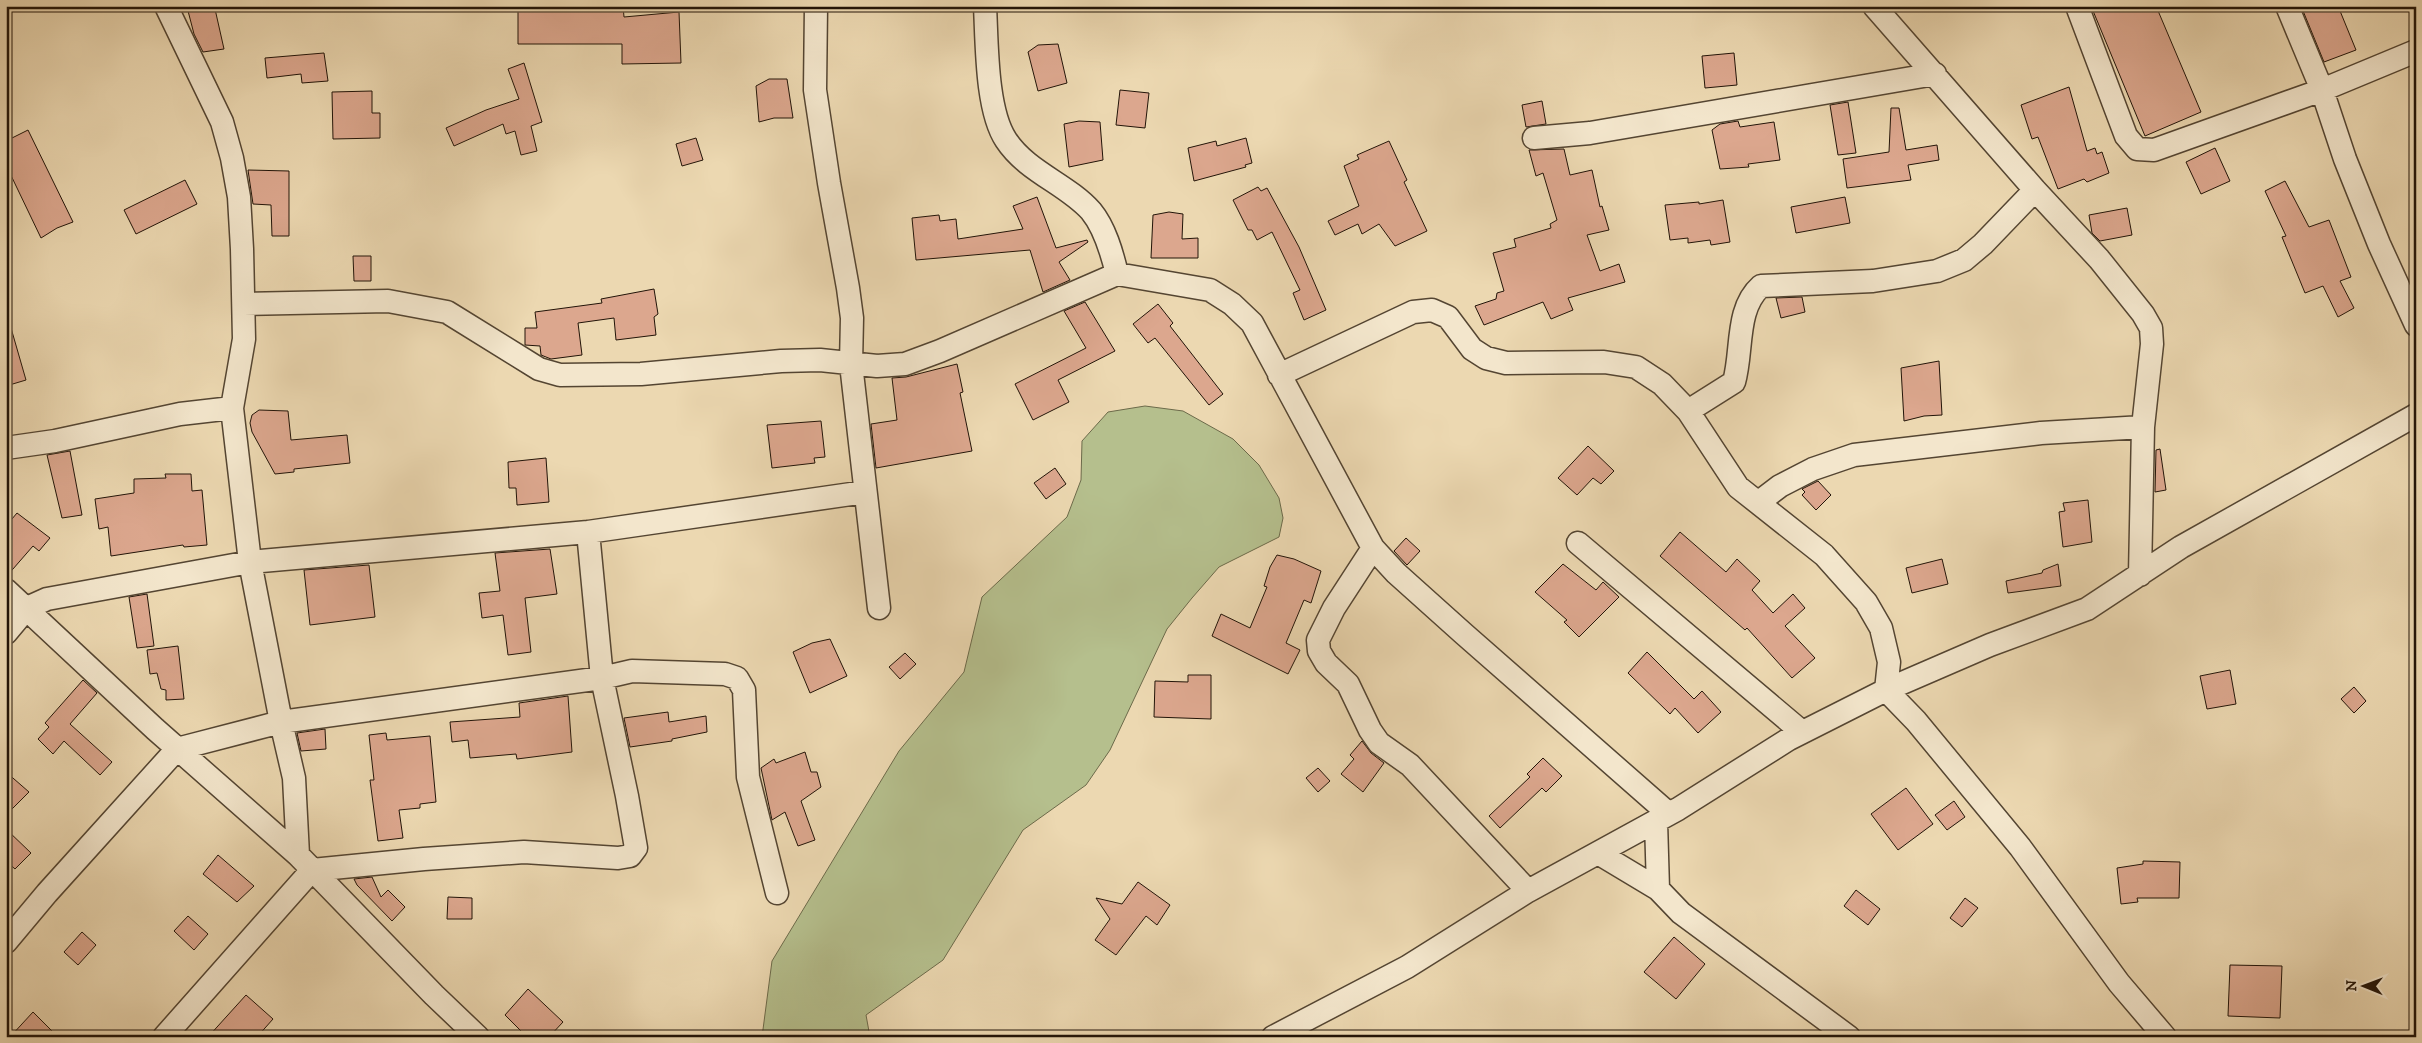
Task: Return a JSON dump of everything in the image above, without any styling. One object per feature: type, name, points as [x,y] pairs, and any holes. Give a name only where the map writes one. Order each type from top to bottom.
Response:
[{"type":"street","points":[[164,1037],[305,863],[294,778],[281,722],[250,562],[232,408],[244,339],[244,304],[238,197],[232,158],[222,122],[166,6]]},
{"type":"street","points":[[816,6],[815,90],[852,318],[851,364],[864,492],[879,608]]},
{"type":"street","points":[[985,6],[990,79],[997,119],[1006,140],[1036,170],[1063,188],[1091,211],[1104,233],[1117,274]]},
{"type":"street","points":[[1874,6],[2035,190],[2099,259],[2143,314],[2151,328],[2152,344],[2143,427],[2140,575]]},
{"type":"street","points":[[2077,6],[2126,136],[2137,149],[2154,150],[2322,90],[2416,52]]},
{"type":"street","points":[[2287,6],[2322,90],[2355,184],[2416,325]]},
{"type":"street","points":[[1534,138],[1590,133],[1935,74]]},
{"type":"street","points":[[1688,411],[1734,382],[1739,365],[1739,344],[1746,308],[1751,295],[1762,286],[1873,281],[1937,271],[1964,260],[1983,244],[2035,190]]},
{"type":"street","points":[[244,304],[388,301],[447,312],[539,369],[560,375],[641,374],[781,361],[820,360],[877,366],[905,364],[940,352],[1117,274],[1210,290],[1232,304],[1252,323],[1373,548],[1396,573],[1662,818]]},
{"type":"street","points":[[1279,375],[1413,312],[1432,310],[1448,317],[1472,349],[1486,358],[1506,363],[1604,362],[1636,367],[1662,384],[1688,411],[1738,487],[1824,555],[1866,602],[1881,628],[1889,662],[1886,690]]},
{"type":"street","points":[[6,448],[56,441],[180,414],[232,408]]},
{"type":"street","points":[[1273,1037],[1408,967],[1528,892],[1662,818],[1802,732],[1886,690],[1990,644],[2086,609],[2181,547],[2416,415]]},
{"type":"street","points":[[1759,502],[1780,486],[1813,469],[1854,454],[2041,432],[2143,427]]},
{"type":"street","points":[[6,633],[27,608],[47,598],[250,562],[588,532],[864,492]]},
{"type":"street","points":[[305,863],[424,859],[524,852],[618,858],[630,856],[636,848],[602,678],[588,532]]},
{"type":"street","points":[[1578,543],[1802,732]]},
{"type":"street","points":[[1373,548],[1334,608],[1318,640],[1319,652],[1326,663],[1348,684],[1370,730],[1379,743],[1410,765],[1528,892]]},
{"type":"street","points":[[6,590],[176,749],[305,863],[478,1037]]},
{"type":"street","points":[[6,942],[46,893],[176,749],[281,722],[602,678],[632,671],[725,674],[737,678],[744,690],[748,777],[777,893]]},
{"type":"street","points":[[1886,690],[1916,721],[2020,847],[2119,983],[2165,1037]]},
{"type":"street","points":[[1658,889],[1662,818]]},
{"type":"street","points":[[1598,853],[1658,889],[1681,913],[1849,1037]]},
{"type":"green space","points":[[1145,406],[1183,411],[1233,439],[1259,465],[1279,498],[1283,518],[1279,537],[1219,567],[1192,598],[1167,629],[1110,750],[1086,785],[1023,830],[943,960],[866,1015],[870,1037],[762,1037],[772,961],[899,751],[964,672],[982,597],[1067,517],[1081,480],[1082,441],[1108,412]]},
{"type":"building","points":[[518,6],[623,6],[624,17],[679,12],[681,63],[622,64],[622,44],[518,44]]},
{"type":"building","points":[[2091,6],[2156,6],[2201,112],[2145,136]]},
{"type":"building","points":[[2301,6],[2338,6],[2356,50],[2324,62]]},
{"type":"building","points":[[187,7],[215,9],[224,49],[203,52],[194,34]]},
{"type":"building","points":[[1058,44],[1067,83],[1038,91],[1028,52],[1038,45]]},
{"type":"building","points":[[324,53],[328,81],[302,83],[301,74],[267,78],[265,58]]},
{"type":"building","points":[[1734,53],[1737,85],[1705,88],[1702,56]]},
{"type":"building","points":[[524,63],[542,122],[531,126],[537,151],[521,155],[515,131],[506,134],[503,124],[454,146],[446,128],[486,110],[519,99],[508,69]]},
{"type":"building","points":[[769,79],[787,79],[793,118],[774,118],[759,122],[756,86]]},
{"type":"building","points":[[2069,87],[2087,151],[2095,148],[2097,154],[2102,152],[2109,173],[2087,182],[2084,179],[2058,189],[2038,137],[2032,139],[2021,105]]},
{"type":"building","points":[[1120,90],[1149,93],[1145,128],[1116,125]]},
{"type":"building","points":[[372,91],[372,113],[380,113],[380,138],[333,139],[332,92]]},
{"type":"building","points":[[1542,101],[1546,124],[1526,127],[1522,105]]},
{"type":"building","points":[[1848,102],[1856,153],[1838,155],[1830,105]]},
{"type":"building","points":[[1891,108],[1899,108],[1906,150],[1937,145],[1939,160],[1908,165],[1911,180],[1847,188],[1843,159],[1889,152]]},
{"type":"building","points":[[1079,121],[1100,122],[1103,160],[1069,167],[1064,124]]},
{"type":"building","points":[[1738,121],[1740,127],[1774,122],[1780,160],[1748,164],[1749,167],[1720,169],[1712,130],[1720,124]]},
{"type":"building","points":[[28,130],[73,222],[57,228],[41,238],[6,165],[6,141]]},
{"type":"building","points":[[696,138],[703,160],[682,166],[676,144]]},
{"type":"building","points":[[1246,138],[1252,163],[1245,165],[1246,167],[1194,181],[1188,148],[1216,141],[1217,146]]},
{"type":"building","points":[[1389,141],[1407,180],[1404,182],[1427,231],[1395,246],[1379,224],[1362,234],[1358,224],[1335,235],[1328,221],[1359,206],[1344,166],[1359,159],[1357,155]]},
{"type":"building","points":[[2215,148],[2230,181],[2201,194],[2186,162]]},
{"type":"building","points":[[1564,149],[1570,175],[1592,170],[1600,207],[1602,206],[1609,230],[1587,235],[1600,271],[1619,264],[1625,282],[1568,298],[1573,310],[1551,319],[1543,302],[1484,325],[1475,306],[1496,299],[1497,293],[1504,291],[1493,253],[1516,247],[1514,239],[1551,228],[1550,224],[1557,220],[1543,173],[1536,176],[1529,150]]},
{"type":"building","points":[[248,170],[289,171],[289,236],[272,236],[271,205],[253,204]]},
{"type":"building","points":[[185,180],[197,204],[136,234],[124,210]]},
{"type":"building","points":[[2285,181],[2309,227],[2329,220],[2351,277],[2340,281],[2354,308],[2338,317],[2323,286],[2305,293],[2282,237],[2286,236],[2265,191]]},
{"type":"building","points":[[1258,187],[1261,191],[1267,188],[1299,247],[1326,310],[1304,320],[1293,293],[1300,290],[1272,232],[1257,240],[1252,230],[1248,230],[1233,200]]},
{"type":"building","points":[[1037,197],[1056,248],[1087,240],[1088,242],[1059,262],[1070,280],[1043,292],[1030,250],[916,260],[912,218],[939,215],[940,221],[956,219],[958,239],[1023,229],[1013,206]]},
{"type":"building","points":[[1845,197],[1850,223],[1796,233],[1791,207]]},
{"type":"building","points":[[1723,200],[1730,242],[1711,245],[1710,240],[1688,243],[1688,238],[1670,240],[1665,205],[1699,202],[1699,204]]},
{"type":"building","points":[[2127,208],[2132,235],[2100,241],[2092,233],[2089,215]]},
{"type":"building","points":[[1169,212],[1183,214],[1182,239],[1198,238],[1198,258],[1151,258],[1153,215]]},
{"type":"building","points":[[353,256],[371,256],[371,281],[354,281]]},
{"type":"building","points":[[654,289],[658,314],[654,317],[656,335],[616,340],[614,318],[578,323],[582,355],[551,359],[541,355],[540,346],[525,345],[525,328],[537,328],[535,312],[602,303],[601,299]]},
{"type":"building","points":[[1802,297],[1805,312],[1781,318],[1776,298]]},
{"type":"building","points":[[1085,302],[1115,351],[1058,380],[1069,402],[1033,420],[1015,384],[1086,348],[1064,311]]},
{"type":"building","points":[[1158,304],[1173,323],[1170,326],[1223,394],[1209,405],[1155,338],[1148,343],[1133,324]]},
{"type":"building","points":[[11,328],[26,380],[6,386],[6,329]]},
{"type":"building","points":[[1939,361],[1942,415],[1924,416],[1904,421],[1901,368]]},
{"type":"building","points":[[957,364],[963,392],[960,393],[972,451],[876,468],[871,424],[897,420],[892,378],[906,377]]},
{"type":"building","points":[[259,410],[288,411],[291,440],[347,435],[350,463],[294,469],[294,472],[275,474],[252,432],[250,423],[252,415]]},
{"type":"building","points":[[821,421],[825,457],[814,458],[815,463],[772,468],[767,425]]},
{"type":"building","points":[[1588,446],[1614,471],[1601,484],[1593,478],[1577,495],[1558,478]]},
{"type":"building","points":[[2160,449],[2166,490],[2155,492],[2156,450]]},
{"type":"building","points":[[70,451],[82,515],[62,518],[47,455]]},
{"type":"building","points":[[546,458],[549,502],[517,505],[516,488],[509,488],[508,462]]},
{"type":"building","points":[[1055,468],[1066,484],[1046,499],[1034,483]]},
{"type":"building","points":[[165,474],[191,474],[192,491],[202,490],[207,545],[184,547],[183,545],[111,556],[108,527],[99,529],[95,499],[134,493],[134,479],[166,478]]},
{"type":"building","points":[[1818,481],[1831,495],[1816,510],[1802,495],[1805,492],[1802,489]]},
{"type":"building","points":[[2088,500],[2092,542],[2063,547],[2059,512],[2065,511],[2063,503]]},
{"type":"building","points":[[17,513],[50,538],[39,551],[33,546],[6,577],[6,526]]},
{"type":"building","points":[[1680,532],[1726,572],[1737,559],[1760,581],[1752,590],[1773,613],[1793,594],[1805,608],[1785,626],[1815,658],[1792,678],[1747,628],[1745,630],[1660,556]]},
{"type":"building","points":[[1406,538],[1420,551],[1407,565],[1394,551]]},
{"type":"building","points":[[550,549],[557,594],[525,598],[531,652],[508,655],[503,615],[482,618],[479,593],[500,591],[495,553]]},
{"type":"building","points":[[1277,555],[1294,559],[1321,571],[1311,603],[1304,600],[1286,643],[1300,650],[1288,674],[1212,636],[1221,614],[1250,628],[1267,587],[1264,586],[1270,567]]},
{"type":"building","points":[[1942,559],[1948,584],[1912,593],[1906,568]]},
{"type":"building","points":[[1563,564],[1596,590],[1603,582],[1619,597],[1579,637],[1564,622],[1567,620],[1535,592]]},
{"type":"building","points":[[2058,564],[2061,586],[2008,593],[2006,581],[2042,573],[2043,570]]},
{"type":"building","points":[[369,565],[375,617],[310,625],[304,570]]},
{"type":"building","points":[[147,594],[154,646],[137,648],[129,597]]},
{"type":"building","points":[[830,639],[847,676],[810,693],[793,652],[812,643]]},
{"type":"building","points":[[178,646],[184,699],[166,700],[166,690],[161,689],[157,673],[150,674],[147,650]]},
{"type":"building","points":[[1647,652],[1694,699],[1702,691],[1721,712],[1698,733],[1675,708],[1670,714],[1628,673]]},
{"type":"building","points":[[905,653],[916,664],[900,679],[889,667]]},
{"type":"building","points":[[2230,670],[2236,704],[2207,709],[2200,676]]},
{"type":"building","points":[[1188,675],[1211,675],[1211,719],[1154,717],[1155,681],[1188,682]]},
{"type":"building","points":[[83,680],[97,693],[70,724],[112,762],[100,775],[64,741],[53,754],[38,739],[49,727],[45,723]]},
{"type":"building","points":[[2354,687],[2366,701],[2354,713],[2341,699]]},
{"type":"building","points":[[568,696],[572,752],[517,759],[516,754],[470,758],[468,740],[452,742],[450,722],[520,717],[519,703]]},
{"type":"building","points":[[668,712],[669,722],[706,716],[707,732],[672,739],[672,741],[630,747],[624,718]]},
{"type":"building","points":[[325,729],[326,749],[301,751],[297,733]]},
{"type":"building","points":[[386,733],[387,740],[430,736],[436,802],[420,804],[420,808],[399,810],[403,838],[378,841],[370,780],[374,780],[369,735]]},
{"type":"building","points":[[1362,741],[1371,753],[1384,763],[1363,792],[1341,774],[1354,759],[1350,755]]},
{"type":"building","points":[[805,752],[811,772],[817,772],[821,787],[801,801],[815,840],[798,846],[785,812],[772,820],[761,768],[774,759],[776,763]]},
{"type":"building","points":[[1543,758],[1562,776],[1546,792],[1542,788],[1500,828],[1489,816],[1530,777],[1527,774]]},
{"type":"building","points":[[1318,768],[1330,781],[1318,792],[1306,778]]},
{"type":"building","points":[[6,772],[29,792],[6,815]]},
{"type":"building","points":[[1906,788],[1933,824],[1898,850],[1871,814]]},
{"type":"building","points":[[1954,801],[1965,817],[1947,830],[1935,815]]},
{"type":"building","points":[[6,829],[31,853],[15,869],[6,861]]},
{"type":"building","points":[[218,855],[254,886],[237,902],[203,874]]},
{"type":"building","points":[[2143,861],[2180,862],[2179,898],[2137,898],[2138,902],[2121,904],[2117,868],[2143,864]]},
{"type":"building","points":[[372,877],[381,897],[388,890],[405,907],[392,921],[357,885],[354,879]]},
{"type":"building","points":[[1138,882],[1170,905],[1157,925],[1146,916],[1116,955],[1095,940],[1110,919],[1096,898],[1122,904]]},
{"type":"building","points":[[1856,890],[1880,909],[1868,925],[1844,906]]},
{"type":"building","points":[[448,897],[472,898],[472,919],[447,919]]},
{"type":"building","points":[[1965,898],[1978,908],[1962,927],[1950,918]]},
{"type":"building","points":[[188,916],[208,934],[194,950],[174,931]]},
{"type":"building","points":[[82,932],[96,945],[78,965],[64,952]]},
{"type":"building","points":[[1674,937],[1705,964],[1676,999],[1644,972]]},
{"type":"building","points":[[2230,965],[2282,966],[2280,1018],[2228,1016]]},
{"type":"building","points":[[528,989],[563,1022],[549,1037],[527,1037],[505,1015]]},
{"type":"building","points":[[246,995],[273,1019],[257,1037],[208,1037]]},
{"type":"building","points":[[33,1012],[58,1037],[10,1037]]}]
